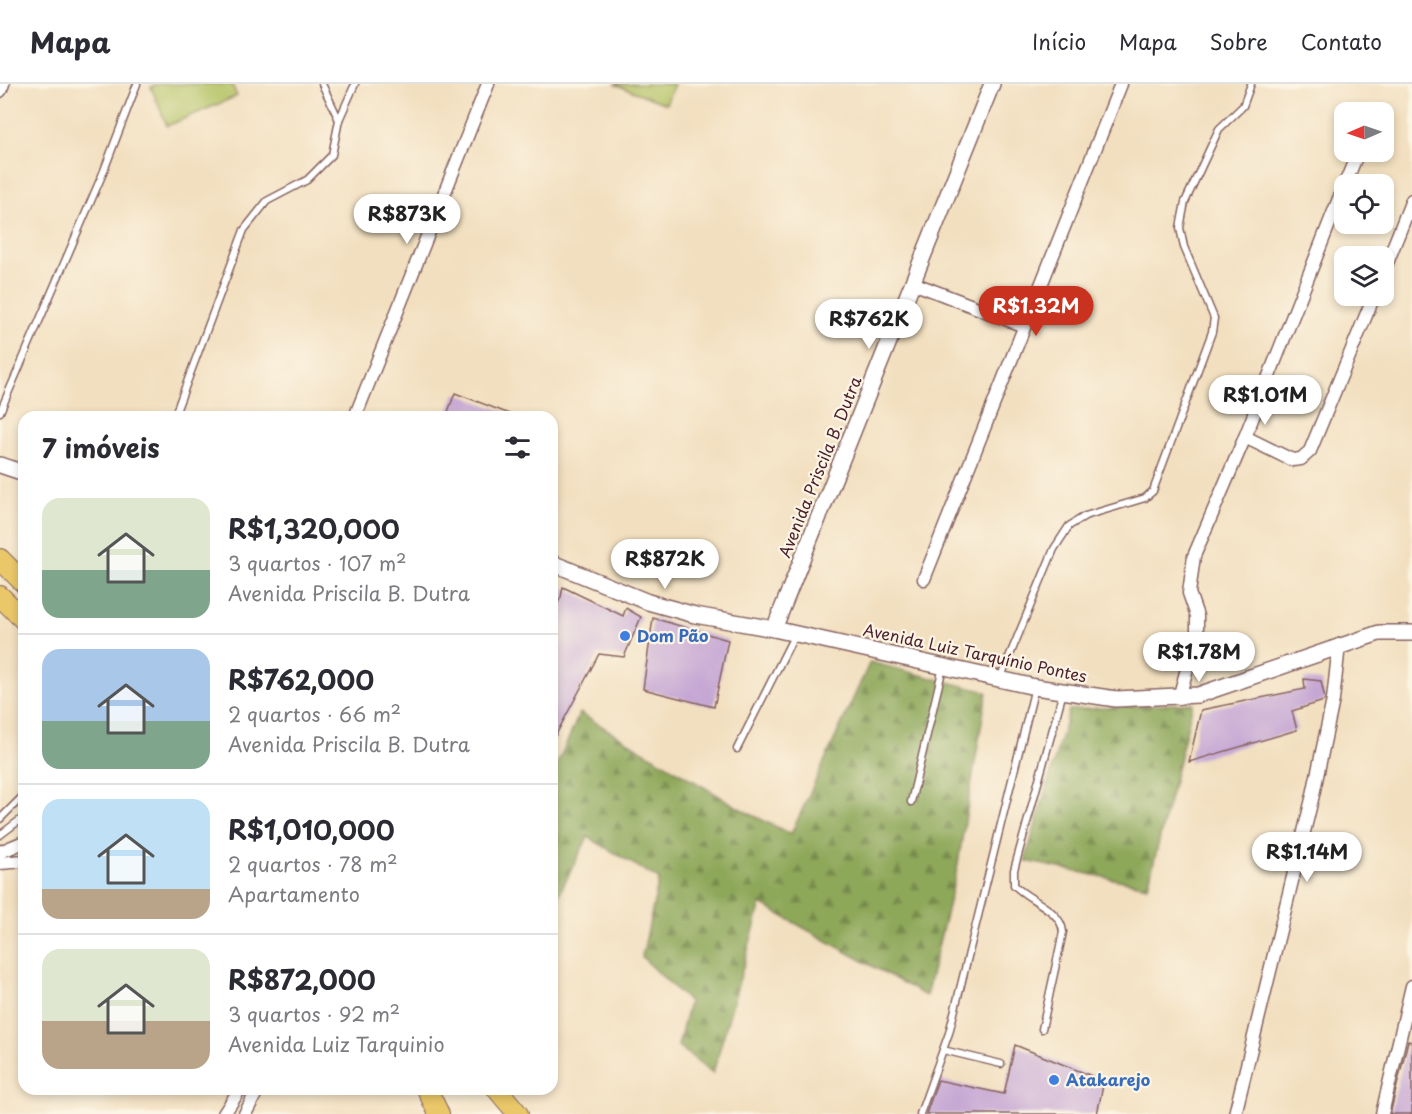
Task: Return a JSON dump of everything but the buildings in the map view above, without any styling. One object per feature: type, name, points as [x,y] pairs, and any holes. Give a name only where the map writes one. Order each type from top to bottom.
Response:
[{"type":"highway","points":[[2,561],[18,578]]},
{"type":"highway","points":[[0,596],[18,614]]},
{"type":"highway","points":[[431,1095],[439,1114]]},
{"type":"highway","points":[[502,1095],[518,1114]]},
{"type":"street","points":[[0,91],[3,84]]},
{"type":"street","points":[[357,411],[488,84]]},
{"type":"street","name":"Avenida Priscila B. Dutra","points":[[774,629],[992,84]]},
{"type":"street","points":[[924,579],[1121,84]]},
{"type":"street","points":[[1394,246],[1412,200]]},
{"type":"street","points":[[1179,698],[1197,632],[1197,616],[1189,593],[1194,556],[1245,437],[1334,210]]},
{"type":"street","points":[[913,283],[1024,326]]},
{"type":"street","points":[[1245,437],[1292,460],[1301,459],[1310,451],[1370,306]]},
{"type":"street","points":[[0,465],[18,471]]},
{"type":"street","points":[[2,561],[18,570]]},
{"type":"street","name":"Avenida Luiz Tarquínio Pontes","points":[[558,565],[648,602],[695,615],[795,633],[1035,687],[1116,699],[1179,698],[1198,695],[1378,633],[1412,633]]},
{"type":"street","points":[[1235,1114],[1313,795],[1333,700],[1339,645]]},
{"type":"street","points":[[0,852],[18,847]]},
{"type":"street","points":[[0,862],[18,861]]},
{"type":"street","points":[[1382,1114],[1412,989]]},
{"type":"street","points":[[224,1114],[236,1095]]},
{"type":"street","points":[[244,1095],[252,1101]]},
{"type":"street","points":[[245,1114],[255,1095]]},
{"type":"lane","points":[[0,412],[103,173],[137,84]]},
{"type":"lane","points":[[322,84],[339,120]]},
{"type":"lane","points":[[176,411],[244,230],[267,201],[307,180],[332,155],[339,120],[355,84]]},
{"type":"lane","points":[[1000,680],[1054,549],[1069,526],[1085,516],[1145,498],[1153,491],[1212,332],[1214,318],[1184,247],[1180,228],[1185,202],[1219,129],[1243,106],[1251,84]]},
{"type":"lane","points":[[737,748],[795,633]]},
{"type":"lane","points":[[911,802],[943,667]]},
{"type":"lane","points":[[920,1114],[943,1050],[1035,687]]},
{"type":"lane","points":[[1042,1029],[1064,932],[1063,923],[1058,916],[1024,896],[1014,885],[1014,870],[1064,692]]},
{"type":"lane","points":[[0,819],[18,801]]},
{"type":"lane","points":[[0,835],[18,822]]},
{"type":"lane","points":[[943,1050],[1001,1065]]},
{"type":"green space","points":[[158,84],[232,84],[237,96],[167,126],[151,87]]},
{"type":"green space","points":[[614,84],[674,84],[666,104]]},
{"type":"green space","points":[[870,662],[987,692],[957,869],[926,996],[761,904],[713,1073],[678,1046],[689,1002],[642,957],[659,879],[588,837],[558,896],[558,762],[580,713],[744,811],[791,834]]},
{"type":"green space","points":[[1193,703],[1148,886],[1025,861],[1069,710]]},
{"type":"place","name":"Dom Pão","points":[[625,636]]},
{"type":"place","name":"Atakarejo","points":[[1054,1080]]}]
